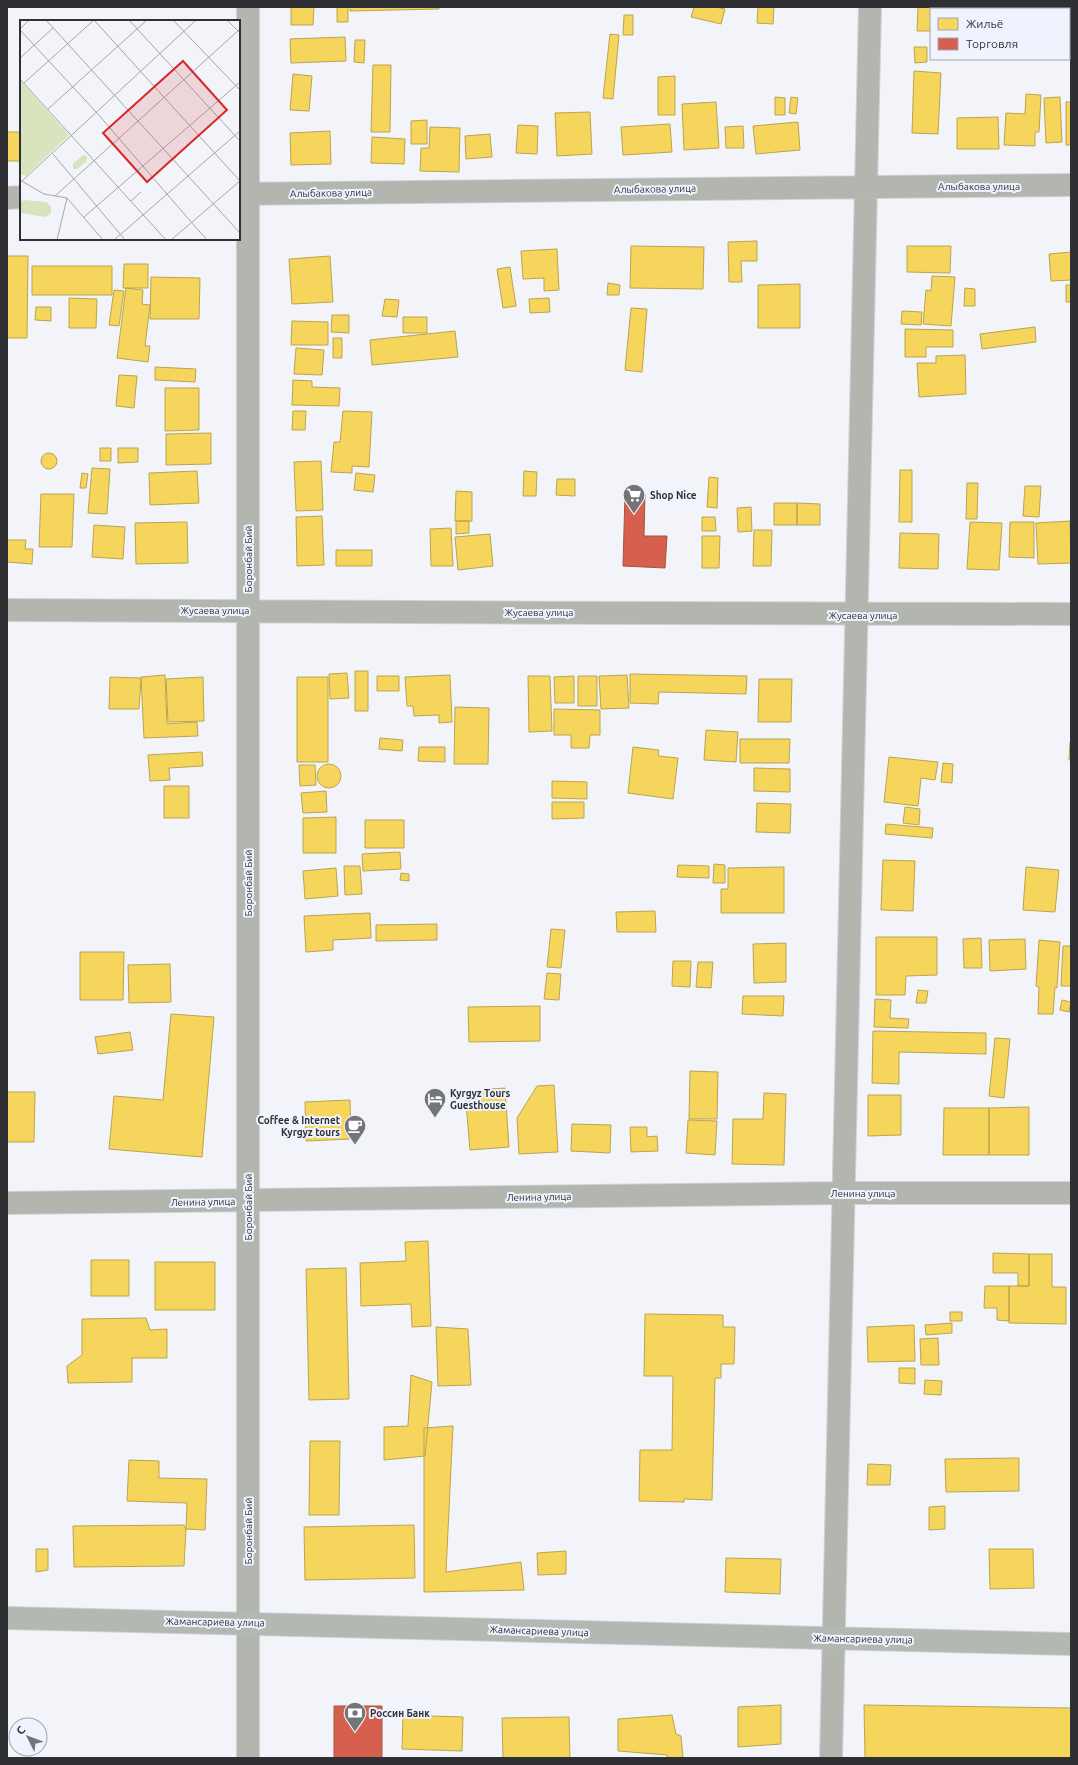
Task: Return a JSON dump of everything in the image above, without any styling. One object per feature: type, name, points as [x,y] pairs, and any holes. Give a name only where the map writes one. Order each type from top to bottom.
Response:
[{"type":"main road","name":"Жамансариева улица","points":[[7,1618],[1071,1644]]},
{"type":"street","name":"Боронбай Бий","points":[[248,7],[244,194],[248,610],[248,1758]]},
{"type":"street","points":[[831,1758],[870,7]]},
{"type":"street","name":"Алыбакова улица","points":[[244,194],[1071,185]]},
{"type":"street","points":[[7,198],[20,197]]},
{"type":"street","name":"Жусаева улица","points":[[7,610],[248,610],[856,615],[1071,614]]},
{"type":"street","name":"Ленина улица","points":[[7,1204],[844,1193],[1071,1193]]},
{"type":"building: Жильё","points":[[291,7],[314,7],[313,25],[291,25]]},
{"type":"building: Жильё","points":[[337,7],[348,7],[348,22],[337,22]]},
{"type":"building: Жильё","points":[[350,7],[439,7],[439,9],[350,11]]},
{"type":"building: Жильё","points":[[694,7],[715,7],[725,9],[721,24],[691,17]]},
{"type":"building: Жильё","points":[[758,7],[774,7],[773,24],[757,23]]},
{"type":"building: Жильё","points":[[918,7],[946,7],[930,8],[930,31],[917,31]]},
{"type":"building: Жильё","points":[[624,15],[633,15],[633,35],[623,35]]},
{"type":"building: Жильё","points":[[610,34],[619,35],[613,99],[603,98]]},
{"type":"building: Жильё","points":[[345,37],[346,61],[291,63],[290,39]]},
{"type":"building: Жильё","points":[[355,40],[365,40],[364,63],[354,62]]},
{"type":"building: Жильё","points":[[914,47],[927,47],[927,62],[915,63]]},
{"type":"building: Жильё","points":[[373,65],[391,65],[390,132],[371,132]]},
{"type":"building: Жильё","points":[[914,71],[941,73],[938,134],[912,133]]},
{"type":"building: Жильё","points":[[293,74],[312,76],[309,111],[290,110]]},
{"type":"building: Жильё","points":[[675,76],[675,115],[658,115],[658,77]]},
{"type":"building: Жильё","points":[[1026,94],[1041,95],[1039,132],[1035,132],[1035,146],[1004,145],[1006,113],[1025,114]]},
{"type":"building: Жильё","points":[[775,97],[785,98],[785,115],[775,115]]},
{"type":"building: Жильё","points":[[791,97],[798,98],[796,114],[789,113]]},
{"type":"building: Жильё","points":[[1060,97],[1062,142],[1046,143],[1044,98]]},
{"type":"building: Жильё","points":[[716,102],[719,148],[684,150],[682,104]]},
{"type":"building: Жильё","points":[[1066,102],[1071,102],[1071,145],[1066,145]]},
{"type":"building: Жильё","points":[[590,112],[592,154],[557,156],[555,113]]},
{"type":"building: Жильё","points":[[998,117],[999,149],[957,149],[957,118]]},
{"type":"building: Жильё","points":[[427,120],[427,144],[411,144],[411,121]]},
{"type":"building: Жильё","points":[[798,122],[800,150],[756,154],[753,126]]},
{"type":"building: Жильё","points":[[670,124],[672,152],[623,155],[621,127]]},
{"type":"building: Жильё","points":[[518,125],[538,126],[537,154],[516,153]]},
{"type":"building: Жильё","points":[[743,126],[744,148],[726,148],[725,127]]},
{"type":"building: Жильё","points":[[430,127],[460,128],[459,172],[420,171],[421,148],[429,148]]},
{"type":"building: Жильё","points":[[330,131],[331,164],[291,165],[290,133]]},
{"type":"building: Жильё","points":[[7,132],[20,132],[20,161],[7,161]]},
{"type":"building: Жильё","points":[[490,134],[492,157],[466,159],[465,136]]},
{"type":"building: Жильё","points":[[372,137],[405,139],[404,164],[371,163]]},
{"type":"building: Жильё","points":[[757,241],[757,261],[741,261],[742,282],[729,282],[728,242]]},
{"type":"building: Жильё","points":[[631,246],[704,247],[703,289],[630,288]]},
{"type":"building: Жильё","points":[[907,246],[951,246],[950,273],[907,272]]},
{"type":"building: Жильё","points":[[557,249],[559,290],[544,291],[544,278],[523,279],[521,251]]},
{"type":"building: Жильё","points":[[1071,252],[1071,280],[1051,281],[1049,254]]},
{"type":"building: Жильё","points":[[7,256],[28,256],[27,338],[7,338]]},
{"type":"building: Жильё","points":[[330,256],[333,302],[292,304],[289,259]]},
{"type":"building: Жильё","points":[[124,264],[148,264],[148,288],[123,288]]},
{"type":"building: Жильё","points":[[32,266],[112,266],[112,295],[32,295]]},
{"type":"building: Жильё","points":[[510,267],[516,306],[503,308],[497,269]]},
{"type":"building: Жильё","points":[[932,276],[955,277],[951,326],[923,324],[926,290],[931,291]]},
{"type":"building: Жильё","points":[[151,277],[200,278],[199,319],[150,319]]},
{"type":"building: Жильё","points":[[608,283],[620,285],[619,295],[607,295]]},
{"type":"building: Жильё","points":[[800,284],[800,328],[758,328],[758,285]]},
{"type":"building: Жильё","points":[[1066,285],[1071,285],[1071,302],[1066,302]]},
{"type":"building: Жильё","points":[[126,288],[143,290],[142,304],[150,305],[145,346],[150,346],[148,362],[117,358]]},
{"type":"building: Жильё","points":[[965,288],[975,289],[975,306],[964,306]]},
{"type":"building: Жильё","points":[[114,290],[124,291],[119,326],[109,325]]},
{"type":"building: Жильё","points":[[69,298],[97,299],[96,328],[69,328]]},
{"type":"building: Жильё","points":[[549,298],[550,312],[530,313],[529,299]]},
{"type":"building: Жильё","points":[[385,299],[399,300],[397,317],[382,316]]},
{"type":"building: Жильё","points":[[36,307],[51,307],[51,321],[35,320]]},
{"type":"building: Жильё","points":[[631,308],[647,309],[642,372],[625,370]]},
{"type":"building: Жильё","points":[[902,311],[922,312],[921,325],[901,324]]},
{"type":"building: Жильё","points":[[332,315],[349,315],[349,333],[331,332]]},
{"type":"building: Жильё","points":[[403,317],[427,317],[427,333],[403,333]]},
{"type":"building: Жильё","points":[[292,321],[328,322],[328,345],[291,345]]},
{"type":"building: Жильё","points":[[1035,327],[1036,342],[982,349],[980,334]]},
{"type":"building: Жильё","points":[[905,329],[953,330],[953,347],[926,347],[926,357],[905,357]]},
{"type":"building: Жильё","points":[[455,331],[458,357],[372,365],[370,340]]},
{"type":"building: Жильё","points":[[333,338],[342,338],[342,358],[333,358]]},
{"type":"building: Жильё","points":[[296,348],[324,350],[322,375],[294,374]]},
{"type":"building: Жильё","points":[[965,355],[966,394],[919,397],[917,363],[936,363],[936,356]]},
{"type":"building: Жильё","points":[[155,367],[196,369],[195,382],[155,380]]},
{"type":"building: Жильё","points":[[119,375],[137,376],[134,408],[116,406]]},
{"type":"building: Жильё","points":[[293,380],[312,381],[312,387],[340,388],[339,406],[292,405]]},
{"type":"building: Жильё","points":[[165,388],[199,388],[199,430],[165,431]]},
{"type":"building: Жильё","points":[[293,411],[306,411],[305,430],[292,430]]},
{"type":"building: Жильё","points":[[343,411],[372,412],[369,467],[352,466],[352,473],[331,472],[334,442],[340,442]]},
{"type":"building: Жильё","points":[[211,433],[211,464],[166,465],[166,434]]},
{"type":"building: Жильё","points":[[100,448],[111,448],[111,461],[100,461]]},
{"type":"building: Жильё","points":[[118,448],[138,448],[138,462],[118,463]]},
{"type":"building: Жильё","points":[[49,453],[55,455],[57,461],[55,467],[49,469],[43,467],[41,461],[43,455]]},
{"type":"building: Жильё","points":[[321,461],[323,510],[296,511],[294,462]]},
{"type":"building: Жильё","points":[[92,468],[110,469],[107,514],[88,513]]},
{"type":"building: Жильё","points":[[900,470],[912,470],[912,522],[899,522]]},
{"type":"building: Жильё","points":[[197,471],[199,503],[150,505],[149,473]]},
{"type":"building: Жильё","points":[[524,471],[537,472],[536,496],[523,496]]},
{"type":"building: Жильё","points":[[82,473],[88,474],[86,488],[80,488]]},
{"type":"building: Жильё","points":[[356,473],[375,475],[373,492],[354,490]]},
{"type":"building: Жильё","points":[[709,477],[718,478],[717,508],[707,507]]},
{"type":"building: Жильё","points":[[557,479],[575,479],[575,496],[556,495]]},
{"type":"building: Жильё","points":[[967,483],[978,483],[977,519],[966,519]]},
{"type":"building: Жильё","points":[[1025,486],[1041,486],[1039,517],[1023,516]]},
{"type":"building: Жильё","points":[[456,491],[472,492],[472,521],[455,521]]},
{"type":"building: Жильё","points":[[41,494],[74,494],[72,547],[39,547]]},
{"type":"building: Жильё","points":[[774,503],[797,503],[797,525],[774,525]]},
{"type":"building: Жильё","points":[[797,503],[820,504],[820,525],[797,525]]},
{"type":"building: Жильё","points":[[751,507],[752,531],[738,532],[737,508]]},
{"type":"building: Жильё","points":[[322,516],[324,565],[297,566],[296,517]]},
{"type":"building: Жильё","points":[[702,517],[715,517],[716,531],[702,531]]},
{"type":"building: Жильё","points":[[456,521],[469,521],[469,533],[456,534]]},
{"type":"building: Жильё","points":[[1070,521],[1071,563],[1038,564],[1036,523]]},
{"type":"building: Жильё","points":[[187,522],[188,563],[136,564],[135,523]]},
{"type":"building: Жильё","points":[[970,522],[1002,523],[999,570],[967,569]]},
{"type":"building: Жильё","points":[[1010,522],[1034,522],[1034,558],[1009,557]]},
{"type":"building: Жильё","points":[[94,525],[125,527],[123,559],[92,557]]},
{"type":"building: Жильё","points":[[451,528],[453,566],[431,566],[430,529]]},
{"type":"building: Жильё","points":[[754,530],[772,530],[771,566],[753,566]]},
{"type":"building: Жильё","points":[[900,533],[939,534],[938,569],[899,568]]},
{"type":"building: Жильё","points":[[490,534],[493,566],[458,570],[455,537]]},
{"type":"building: Жильё","points":[[702,536],[720,536],[719,568],[702,568]]},
{"type":"building: Жильё","points":[[7,540],[26,540],[25,549],[33,549],[32,564],[7,562]]},
{"type":"building: Жильё","points":[[336,550],[372,550],[372,566],[336,566]]},
{"type":"building: Жильё","points":[[355,671],[368,671],[368,711],[355,711]]},
{"type":"building: Жильё","points":[[347,673],[349,698],[330,699],[329,674]]},
{"type":"building: Жильё","points":[[630,674],[747,676],[746,694],[659,692],[658,704],[630,703]]},
{"type":"building: Жильё","points":[[165,675],[167,724],[197,722],[198,736],[144,738],[141,677]]},
{"type":"building: Жильё","points":[[450,675],[452,722],[439,723],[439,715],[414,716],[413,706],[407,706],[405,677]]},
{"type":"building: Жильё","points":[[627,675],[629,708],[601,709],[599,676]]},
{"type":"building: Жильё","points":[[377,676],[399,676],[399,691],[377,691]]},
{"type":"building: Жильё","points":[[528,676],[550,676],[552,731],[529,732]]},
{"type":"building: Жильё","points":[[574,676],[574,703],[555,703],[554,677]]},
{"type":"building: Жильё","points":[[578,676],[597,676],[597,706],[578,706]]},
{"type":"building: Жильё","points":[[110,677],[141,678],[139,709],[109,709]]},
{"type":"building: Жильё","points":[[203,677],[204,721],[168,722],[166,679]]},
{"type":"building: Жильё","points":[[297,677],[328,677],[328,762],[297,762]]},
{"type":"building: Жильё","points":[[759,679],[792,679],[791,722],[758,722]]},
{"type":"building: Жильё","points":[[455,707],[489,708],[488,764],[454,764]]},
{"type":"building: Жильё","points":[[554,709],[600,710],[600,735],[590,735],[589,748],[571,748],[571,735],[554,735]]},
{"type":"building: Жильё","points":[[706,730],[738,732],[736,762],[704,760]]},
{"type":"building: Жильё","points":[[380,738],[403,740],[402,751],[379,749]]},
{"type":"building: Жильё","points":[[740,739],[790,739],[789,763],[740,763]]},
{"type":"building: Жильё","points":[[1070,742],[1071,760],[1069,760]]},
{"type":"building: Жильё","points":[[419,747],[445,747],[445,762],[418,761]]},
{"type":"building: Жильё","points":[[633,747],[659,750],[658,756],[678,758],[673,799],[628,793]]},
{"type":"building: Жильё","points":[[202,752],[203,766],[169,768],[170,780],[150,781],[148,755]]},
{"type":"building: Жильё","points":[[889,757],[938,762],[935,780],[921,778],[918,806],[884,802]]},
{"type":"building: Жильё","points":[[943,763],[953,764],[952,783],[941,782]]},
{"type":"building: Жильё","points":[[329,764],[338,767],[341,776],[338,785],[329,788],[320,785],[317,776],[320,767]]},
{"type":"building: Жильё","points":[[299,765],[315,765],[316,785],[300,786]]},
{"type":"building: Жильё","points":[[754,768],[790,769],[790,792],[754,791]]},
{"type":"building: Жильё","points":[[552,781],[587,782],[587,799],[552,798]]},
{"type":"building: Жильё","points":[[164,786],[189,786],[189,818],[164,818]]},
{"type":"building: Жильё","points":[[326,791],[327,812],[303,813],[301,793]]},
{"type":"building: Жильё","points":[[552,802],[584,802],[584,818],[552,819]]},
{"type":"building: Жильё","points":[[757,803],[791,804],[790,833],[756,832]]},
{"type":"building: Жильё","points":[[905,807],[920,809],[919,825],[903,823]]},
{"type":"building: Жильё","points":[[336,817],[336,853],[303,853],[303,818]]},
{"type":"building: Жильё","points":[[365,820],[404,820],[404,848],[365,848]]},
{"type":"building: Жильё","points":[[886,824],[933,828],[932,838],[885,834]]},
{"type":"building: Жильё","points":[[400,852],[401,869],[363,871],[362,854]]},
{"type":"building: Жильё","points":[[883,860],[915,861],[913,911],[881,910]]},
{"type":"building: Жильё","points":[[714,864],[725,865],[725,883],[713,883]]},
{"type":"building: Жильё","points":[[678,865],[709,866],[709,878],[677,877]]},
{"type":"building: Жильё","points":[[344,866],[360,866],[362,894],[345,895]]},
{"type":"building: Жильё","points":[[784,867],[784,913],[721,913],[721,889],[728,889],[728,868]]},
{"type":"building: Жильё","points":[[1026,867],[1059,870],[1055,912],[1023,910]]},
{"type":"building: Жильё","points":[[336,868],[338,896],[305,899],[303,871]]},
{"type":"building: Жильё","points":[[401,873],[409,874],[409,881],[400,880]]},
{"type":"building: Жильё","points":[[655,911],[656,932],[617,932],[616,912]]},
{"type":"building: Жильё","points":[[370,913],[371,938],[333,940],[333,950],[306,952],[304,916]]},
{"type":"building: Жильё","points":[[437,924],[437,940],[376,941],[376,925]]},
{"type":"building: Жильё","points":[[551,929],[565,930],[561,968],[547,967]]},
{"type":"building: Жильё","points":[[876,937],[937,937],[937,975],[906,976],[905,995],[876,995]]},
{"type":"building: Жильё","points":[[981,938],[982,968],[964,968],[963,939]]},
{"type":"building: Жильё","points":[[1025,939],[1026,969],[990,971],[989,940]]},
{"type":"building: Жильё","points":[[1039,940],[1060,942],[1057,988],[1055,987],[1053,1014],[1038,1014],[1039,987],[1036,986]]},
{"type":"building: Жильё","points":[[786,943],[786,982],[754,983],[753,944]]},
{"type":"building: Жильё","points":[[1063,946],[1071,946],[1071,986],[1061,986]]},
{"type":"building: Жильё","points":[[80,952],[124,952],[123,1000],[80,1000]]},
{"type":"building: Жильё","points":[[673,961],[691,961],[690,987],[672,986]]},
{"type":"building: Жильё","points":[[698,962],[713,962],[711,988],[696,987]]},
{"type":"building: Жильё","points":[[170,964],[171,1002],[129,1003],[128,965]]},
{"type":"building: Жильё","points":[[547,973],[561,974],[559,1000],[544,999]]},
{"type":"building: Жильё","points":[[918,990],[928,991],[926,1003],[916,1003]]},
{"type":"building: Жильё","points":[[743,996],[784,996],[783,1016],[742,1014]]},
{"type":"building: Жильё","points":[[875,999],[891,1000],[890,1018],[909,1019],[908,1028],[874,1027]]},
{"type":"building: Жильё","points":[[1062,1000],[1071,1002],[1069,1012],[1060,1010]]},
{"type":"building: Жильё","points":[[540,1006],[540,1041],[469,1042],[468,1007]]},
{"type":"building: Жильё","points":[[171,1014],[214,1017],[202,1157],[109,1149],[114,1096],[163,1100]]},
{"type":"building: Жильё","points":[[873,1031],[986,1033],[986,1054],[899,1052],[899,1084],[872,1083]]},
{"type":"building: Жильё","points":[[130,1032],[133,1050],[98,1054],[95,1037]]},
{"type":"building: Жильё","points":[[995,1038],[1010,1039],[1004,1098],[989,1096]]},
{"type":"building: Жильё","points":[[690,1071],[718,1072],[717,1119],[689,1119]]},
{"type":"building: Жильё","points":[[554,1085],[558,1152],[519,1154],[517,1118],[537,1086]]},
{"type":"building: Жильё","points":[[505,1088],[509,1147],[470,1150],[465,1091]]},
{"type":"building: Жильё","points":[[7,1092],[35,1092],[34,1142],[7,1142]]},
{"type":"building: Жильё","points":[[764,1093],[786,1094],[784,1165],[732,1164],[733,1119],[763,1119]]},
{"type":"building: Жильё","points":[[868,1095],[901,1095],[901,1135],[868,1136]]},
{"type":"building: Жильё","points":[[350,1100],[351,1139],[306,1141],[305,1102]]},
{"type":"building: Жильё","points":[[1029,1107],[1029,1155],[989,1155],[989,1108]]},
{"type":"building: Жильё","points":[[944,1108],[989,1108],[989,1155],[943,1155]]},
{"type":"building: Жильё","points":[[688,1120],[717,1121],[715,1155],[686,1153]]},
{"type":"building: Жильё","points":[[572,1124],[611,1125],[610,1153],[571,1151]]},
{"type":"building: Жильё","points":[[630,1127],[647,1127],[647,1137],[657,1136],[658,1151],[631,1152]]},
{"type":"building: Жильё","points":[[428,1241],[431,1326],[412,1327],[411,1304],[361,1306],[360,1263],[406,1261],[405,1242]]},
{"type":"building: Жильё","points":[[993,1253],[1029,1254],[1029,1286],[1018,1286],[1018,1273],[993,1273]]},
{"type":"building: Жильё","points":[[1029,1254],[1052,1254],[1052,1287],[1066,1287],[1066,1324],[1009,1323],[1009,1286],[1029,1286]]},
{"type":"building: Жильё","points":[[91,1260],[129,1260],[129,1296],[91,1296]]},
{"type":"building: Жильё","points":[[155,1262],[215,1262],[215,1310],[155,1310]]},
{"type":"building: Жильё","points":[[346,1268],[349,1399],[309,1400],[306,1269]]},
{"type":"building: Жильё","points":[[985,1286],[1009,1286],[1009,1321],[997,1320],[997,1308],[984,1308]]},
{"type":"building: Жильё","points":[[950,1312],[962,1312],[962,1321],[950,1321]]},
{"type":"building: Жильё","points":[[645,1314],[723,1315],[723,1327],[735,1327],[734,1364],[721,1364],[721,1378],[715,1378],[712,1500],[684,1499],[684,1502],[639,1501],[640,1450],[672,1450],[673,1376],[644,1376]]},
{"type":"building: Жильё","points":[[146,1318],[150,1330],[167,1329],[167,1358],[132,1358],[132,1382],[68,1383],[67,1366],[82,1355],[82,1319]]},
{"type":"building: Жильё","points":[[952,1323],[952,1333],[926,1335],[925,1325]]},
{"type":"building: Жильё","points":[[914,1325],[915,1361],[868,1362],[867,1327]]},
{"type":"building: Жильё","points":[[436,1327],[468,1329],[471,1385],[438,1386]]},
{"type":"building: Жильё","points":[[938,1338],[939,1365],[921,1365],[920,1339]]},
{"type":"building: Жильё","points":[[899,1368],[915,1368],[915,1384],[899,1383]]},
{"type":"building: Жильё","points":[[411,1375],[432,1382],[425,1456],[384,1460],[384,1427],[408,1426]]},
{"type":"building: Жильё","points":[[925,1380],[942,1381],[941,1395],[924,1394]]},
{"type":"building: Жильё","points":[[453,1426],[446,1572],[521,1562],[524,1590],[424,1592],[424,1428]]},
{"type":"building: Жильё","points":[[310,1441],[340,1441],[339,1515],[309,1515]]},
{"type":"building: Жильё","points":[[1019,1458],[1019,1491],[946,1492],[945,1459]]},
{"type":"building: Жильё","points":[[129,1460],[159,1461],[159,1478],[207,1479],[205,1530],[186,1529],[187,1503],[127,1501]]},
{"type":"building: Жильё","points":[[868,1464],[891,1465],[890,1485],[867,1485]]},
{"type":"building: Жильё","points":[[945,1506],[945,1529],[929,1530],[929,1507]]},
{"type":"building: Жильё","points":[[184,1525],[186,1529],[184,1566],[74,1567],[73,1526]]},
{"type":"building: Жильё","points":[[414,1525],[415,1578],[305,1580],[304,1527]]},
{"type":"building: Жильё","points":[[36,1549],[48,1549],[48,1570],[36,1572]]},
{"type":"building: Жильё","points":[[989,1549],[1033,1549],[1034,1588],[990,1589]]},
{"type":"building: Жильё","points":[[566,1551],[566,1574],[538,1575],[537,1553]]},
{"type":"building: Жильё","points":[[726,1558],[781,1559],[780,1594],[725,1592]]},
{"type":"building: Жильё","points":[[781,1705],[781,1744],[738,1747],[738,1707]]},
{"type":"building: Жильё","points":[[864,1705],[1071,1708],[1071,1758],[865,1758]]},
{"type":"building: Жильё","points":[[403,1715],[463,1717],[462,1751],[402,1749]]},
{"type":"building: Жильё","points":[[672,1715],[676,1734],[681,1736],[683,1758],[668,1758],[667,1755],[618,1751],[618,1719]]},
{"type":"building: Жильё","points":[[569,1717],[570,1758],[503,1758],[502,1718]]},
{"type":"building: Торговля","name":"Shop Nice","points":[[625,494],[645,494],[644,536],[667,536],[665,568],[623,566]]},
{"type":"building: Торговля","points":[[334,1706],[382,1706],[382,1758],[334,1758]]},
{"type":"place","name":"Shop Nice","points":[[634,514]]},
{"type":"place","name":"Kyrgyz Tours Guesthouse","points":[[435,1118]]},
{"type":"place","name":"Coffee & Internet Kyrgyz tours","points":[[355,1146]]},
{"type":"place","name":"Россин Банк","points":[[355,1732]]}]
